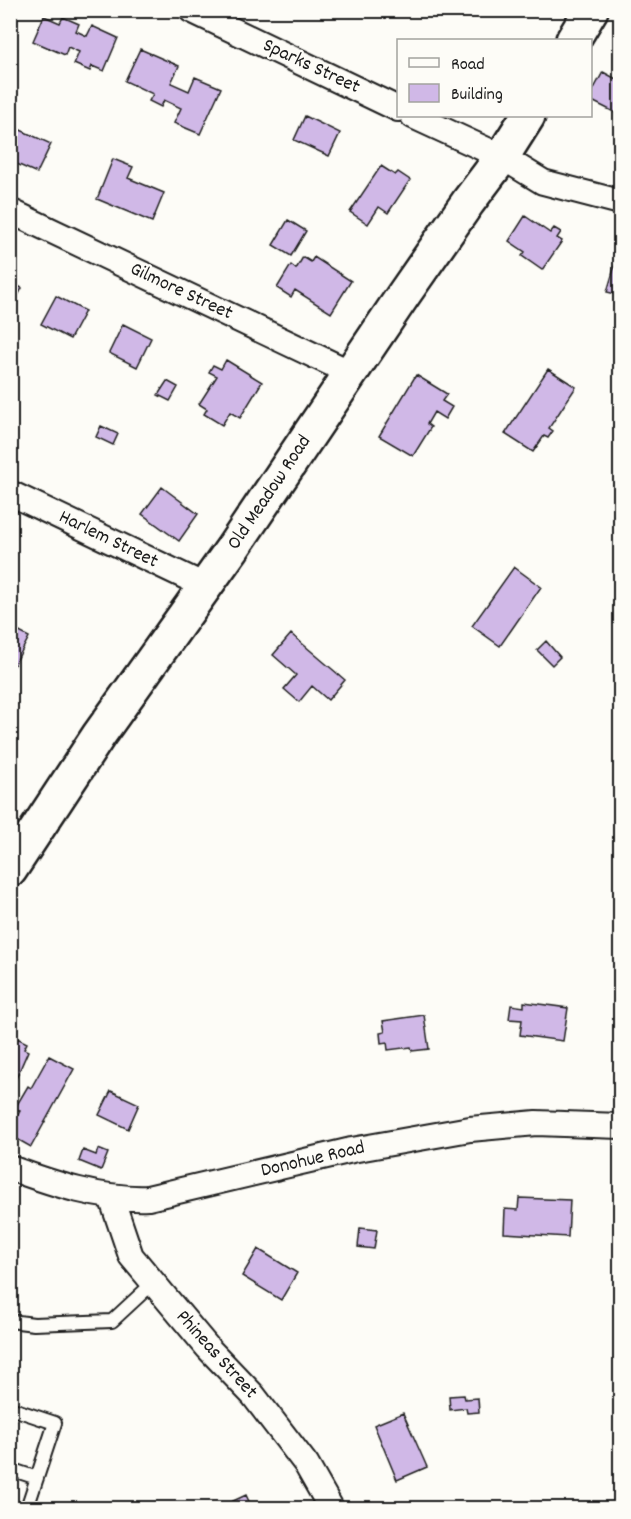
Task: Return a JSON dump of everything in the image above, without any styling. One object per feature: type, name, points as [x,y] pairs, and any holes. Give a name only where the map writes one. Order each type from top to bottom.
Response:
[{"type":"street","name":"Sparks Street","points":[[190,10],[397,108]]},
{"type":"street","points":[[574,39],[591,10]]},
{"type":"street","points":[[415,117],[502,158],[543,182],[621,202]]},
{"type":"street","name":"Old Meadow Road","points":[[10,870],[99,735],[205,586],[468,202],[502,158],[527,117]]},
{"type":"street","name":"Gilmore Street","points":[[10,211],[351,373]]},
{"type":"street","name":"Harlem Street","points":[[10,493],[205,586]]},
{"type":"street","name":"Donohue Road","points":[[10,1168],[72,1188],[111,1197],[148,1198],[352,1150],[505,1125],[536,1122],[621,1126]]},
{"type":"street","name":"Phineas Street","points":[[111,1197],[130,1256],[208,1348],[254,1395],[306,1464],[331,1509]]},
{"type":"lane","points":[[10,1321],[34,1324],[112,1321],[153,1283]]},
{"type":"lane","points":[[10,1408],[55,1423],[27,1509]]},
{"type":"lane","points":[[10,1469],[37,1478]]},
{"type":"building","points":[[44,16],[60,23],[63,17],[79,24],[76,31],[87,36],[92,26],[118,38],[104,71],[92,66],[90,71],[74,64],[79,52],[68,47],[65,55],[33,41]]},
{"type":"building","points":[[140,49],[179,66],[171,83],[189,91],[195,77],[221,88],[200,134],[174,123],[181,108],[164,100],[161,107],[149,101],[153,94],[125,81]]},
{"type":"building","points":[[603,72],[620,81],[620,115],[592,101],[592,92]]},
{"type":"building","points":[[305,116],[340,133],[329,156],[294,140]]},
{"type":"building","points":[[14,127],[51,144],[37,173],[10,161],[10,135]]},
{"type":"building","points":[[113,159],[133,167],[128,178],[164,193],[152,222],[97,199]]},
{"type":"building","points":[[381,166],[395,175],[398,172],[410,180],[388,213],[379,207],[368,224],[350,212]]},
{"type":"building","points":[[525,216],[550,233],[554,228],[561,232],[557,238],[562,241],[542,270],[522,256],[525,252],[509,241]]},
{"type":"building","points":[[288,220],[306,231],[291,256],[273,245]]},
{"type":"building","points":[[618,255],[620,256],[620,295],[607,292]]},
{"type":"building","points":[[303,257],[311,262],[314,257],[351,281],[331,313],[295,290],[291,297],[277,288],[291,265],[296,269]]},
{"type":"building","points":[[10,282],[22,288],[10,311]]},
{"type":"building","points":[[56,296],[85,311],[70,339],[41,324]]},
{"type":"building","points":[[123,324],[151,338],[137,367],[109,353]]},
{"type":"building","points":[[226,360],[262,382],[240,418],[230,412],[222,425],[204,414],[207,409],[199,404],[217,376],[209,372],[213,365],[221,369]]},
{"type":"building","points":[[548,369],[576,387],[549,428],[553,431],[548,438],[544,436],[533,452],[505,434]]},
{"type":"building","points":[[416,375],[447,394],[442,401],[452,407],[445,419],[434,412],[427,424],[431,427],[413,456],[379,436]]},
{"type":"building","points":[[167,381],[178,387],[170,401],[158,395]]},
{"type":"building","points":[[101,426],[118,434],[113,445],[96,437]]},
{"type":"building","points":[[162,487],[198,514],[179,541],[142,514]]},
{"type":"building","points":[[514,567],[541,587],[500,646],[472,626]]},
{"type":"building","points":[[10,627],[29,637],[10,673]]},
{"type":"building","points":[[291,634],[345,680],[328,700],[312,686],[299,702],[284,689],[296,675],[273,655]]},
{"type":"building","points":[[546,641],[560,657],[552,665],[537,650]]},
{"type":"building","points":[[524,1002],[568,1008],[563,1041],[520,1035],[522,1020],[509,1019],[511,1005],[524,1007]]},
{"type":"building","points":[[424,1015],[429,1049],[412,1051],[411,1047],[388,1050],[387,1042],[381,1043],[380,1033],[385,1032],[383,1021]]},
{"type":"building","points":[[17,1038],[27,1043],[24,1049],[28,1051],[10,1092],[10,1043],[14,1045]]},
{"type":"building","points":[[49,1056],[74,1069],[31,1147],[10,1135],[10,1128],[20,1111],[15,1108],[28,1086],[31,1088]]},
{"type":"building","points":[[111,1091],[139,1104],[128,1129],[99,1115]]},
{"type":"building","points":[[98,1149],[108,1153],[101,1170],[79,1161],[83,1150],[96,1155]]},
{"type":"building","points":[[519,1198],[570,1200],[568,1237],[504,1233],[505,1209],[518,1210]]},
{"type":"building","points":[[360,1228],[377,1230],[374,1249],[358,1247]]},
{"type":"building","points":[[258,1249],[297,1273],[281,1300],[242,1276]]},
{"type":"building","points":[[464,1395],[465,1399],[478,1398],[479,1412],[467,1413],[466,1408],[450,1410],[449,1396]]},
{"type":"building","points":[[403,1413],[427,1467],[397,1480],[374,1425]]},
{"type":"building","points":[[246,1495],[252,1508],[218,1508]]}]
